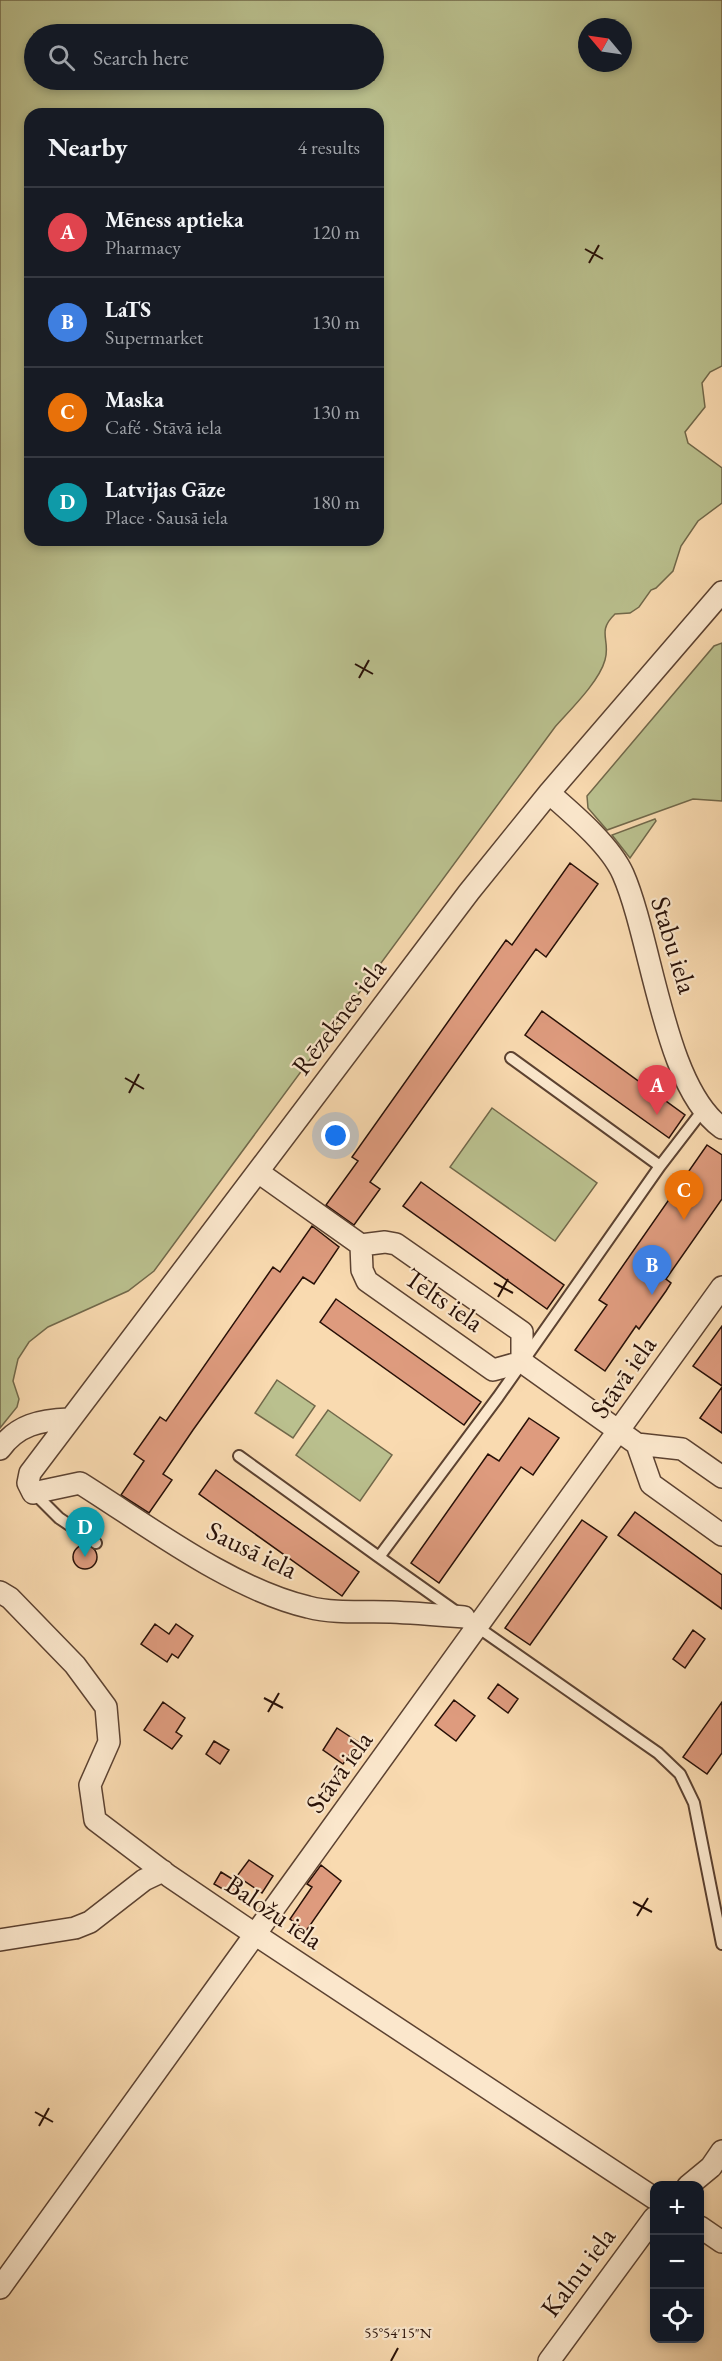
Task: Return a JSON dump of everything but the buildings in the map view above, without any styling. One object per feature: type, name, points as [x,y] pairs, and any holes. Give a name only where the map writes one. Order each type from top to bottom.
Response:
[{"type":"street","name":"Rēzeknes iela","points":[[33,1492],[28,1483],[30,1473],[69,1419],[469,892],[549,793],[722,592]]},
{"type":"street","name":"Stabu iela","points":[[549,793],[597,838],[622,873],[684,1077],[703,1110],[722,1128]]},
{"type":"street","points":[[258,1172],[361,1245]]},
{"type":"street","name":"Telts iela","points":[[385,1242],[396,1244],[522,1332],[522,1362],[493,1370],[367,1281],[362,1270],[361,1245],[385,1242]]},
{"type":"street","name":"Stāvā iela","points":[[0,2287],[256,1935],[471,1622],[620,1431],[722,1287]]},
{"type":"street","points":[[522,1362],[638,1444],[682,1449],[722,1477]]},
{"type":"street","points":[[0,1449],[19,1430],[37,1421],[69,1419]]},
{"type":"street","points":[[638,1444],[651,1484],[722,1535]]},
{"type":"street","name":"Sausā iela","points":[[33,1492],[80,1483],[219,1569],[272,1595],[309,1607],[471,1622]]},
{"type":"street","name":"Baložu iela","points":[[0,1592],[10,1598],[75,1665],[106,1707],[110,1742],[90,1785],[95,1820],[163,1871],[256,1935],[650,2195]]},
{"type":"street","points":[[0,1940],[75,1928],[90,1922],[144,1880],[163,1871]]},
{"type":"street","points":[[694,2181],[711,2167],[722,2151]]},
{"type":"street","name":"Kalnu iela","points":[[549,2361],[650,2223]]},
{"type":"street","points":[[704,2230],[722,2242]]},
{"type":"lane","points":[[511,1058],[660,1166]]},
{"type":"lane","points":[[379,1557],[522,1362],[660,1166],[703,1110]]},
{"type":"lane","points":[[239,1456],[658,1753],[680,1774],[693,1803],[722,1944]]},
{"type":"lane","points":[[33,1492],[58,1518],[96,1543]]},
{"type":"green space","points":[[0,0],[722,0],[722,366],[710,372],[702,383],[705,407],[685,432],[688,443],[722,468],[722,503],[698,521],[681,546],[673,571],[651,590],[639,607],[630,613],[615,614],[609,620],[605,631],[605,660],[597,677],[555,727],[154,1271],[128,1291],[48,1327],[29,1342],[18,1359],[13,1381],[19,1399],[17,1407],[0,1428]]},
{"type":"green space","points":[[722,643],[722,801],[693,799],[607,830],[588,808],[587,796],[714,646]]},
{"type":"green space","points":[[655,819],[656,821],[630,858],[612,835]]},
{"type":"green space","points":[[492,1108],[597,1183],[555,1241],[450,1167]]},
{"type":"green space","points":[[277,1380],[315,1406],[293,1438],[255,1413]]},
{"type":"green space","points":[[328,1410],[392,1455],[360,1501],[296,1455]]},
{"type":"place","name":"Mēness aptieka","points":[[657,1115]]},
{"type":"place","name":"Maska","points":[[684,1220]]},
{"type":"place","name":"LaTS","points":[[652,1295]]},
{"type":"place","name":"Latvijas Gāze","points":[[85,1557]]}]
